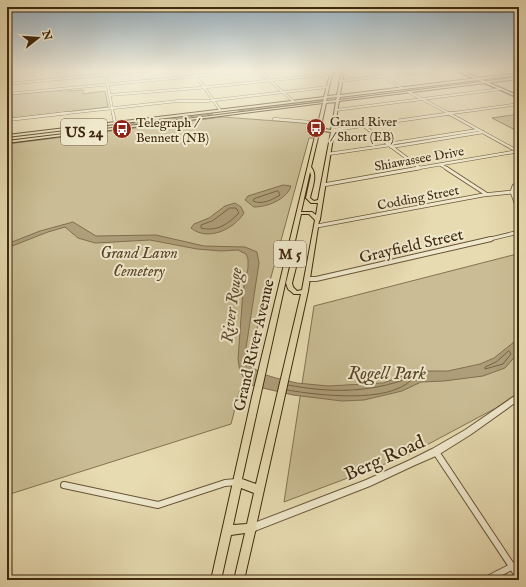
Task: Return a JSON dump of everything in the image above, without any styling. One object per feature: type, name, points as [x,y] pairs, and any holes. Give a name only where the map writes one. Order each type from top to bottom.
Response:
[{"type":"main road","name":"US 24","points":[[7,136],[322,97]]},
{"type":"main road","name":"Grand River Avenue","points":[[216,580],[262,370],[311,166],[321,138],[320,127],[325,97]]},
{"type":"main road","name":"M 5","points":[[239,580],[305,291],[338,97]]},
{"type":"main road","name":"US 24","points":[[7,142],[362,97]]},
{"type":"main road","points":[[242,113],[236,111],[282,102]]},
{"type":"main road","points":[[211,116],[216,114],[212,111]]},
{"type":"main road","points":[[131,121],[127,125],[131,126]]},
{"type":"main road","points":[[46,137],[101,128],[104,126],[102,124]]},
{"type":"main road","points":[[320,127],[324,130],[333,130]]},
{"type":"main road","points":[[321,138],[331,140]]},
{"type":"main road","points":[[311,166],[313,175],[308,198],[313,202],[321,201]]},
{"type":"main road","points":[[300,213],[310,213],[318,220]]},
{"type":"main road","points":[[293,242],[297,251],[289,283],[290,288],[296,293],[305,291]]},
{"type":"main road","points":[[237,482],[260,490]]},
{"type":"main road","points":[[227,530],[252,528]]},
{"type":"street","points":[[110,97],[115,123]]},
{"type":"street","points":[[211,97],[220,110]]},
{"type":"street","points":[[7,120],[178,101],[236,97]]},
{"type":"street","points":[[289,97],[293,101]]},
{"type":"street","points":[[420,97],[518,151]]},
{"type":"street","points":[[336,110],[436,97]]},
{"type":"street","points":[[333,130],[519,104]]},
{"type":"street","points":[[274,119],[321,123]]},
{"type":"street","points":[[364,126],[420,168]]},
{"type":"street","points":[[390,145],[479,130]]},
{"type":"street","points":[[328,154],[483,132]]},
{"type":"street","points":[[437,136],[441,139]]},
{"type":"street","name":"Shiawassee Drive","points":[[323,186],[518,151]]},
{"type":"street","points":[[441,165],[487,194]]},
{"type":"street","points":[[519,183],[514,186],[512,192],[519,211]]},
{"type":"street","name":"Codding Street","points":[[317,226],[487,194],[512,192]]},
{"type":"street","name":"Grayfield Street","points":[[307,279],[316,279],[519,232]]},
{"type":"street","name":"Berg Road","points":[[252,528],[369,482],[436,452],[464,435],[519,396]]},
{"type":"street","points":[[436,452],[519,577]]},
{"type":"street","points":[[64,485],[158,505],[225,483],[237,482]]},
{"type":"street","points":[[486,580],[519,562]]},
{"type":"green space","points":[[9,97],[106,97],[108,107],[7,119]]},
{"type":"green space","points":[[322,100],[320,102],[238,111],[242,109]]},
{"type":"green space","points":[[210,112],[213,114],[129,124],[135,122]]},
{"type":"green space","points":[[519,114],[519,132],[492,118]]},
{"type":"green space","name":"Grand Lawn Cemetery","points":[[223,117],[316,124],[313,138],[309,138],[250,354],[247,387],[240,389],[231,424],[7,495],[7,144]]},
{"type":"green space","name":"Rogell Park","points":[[513,255],[519,258],[519,392],[496,408],[406,456],[284,502],[314,306]]},
{"type":"water","points":[[283,185],[291,186],[289,191],[286,195],[271,204],[254,207],[245,200],[248,196]]},
{"type":"water","points":[[235,203],[241,207],[244,213],[234,224],[220,232],[205,234],[191,228],[194,224],[209,218],[225,206]]},
{"type":"water","points":[[73,222],[96,236],[156,235],[204,246],[245,247],[257,252],[259,263],[246,348],[251,367],[266,375],[276,378],[297,383],[328,386],[383,383],[418,371],[448,371],[480,364],[494,358],[519,338],[519,352],[505,368],[483,376],[444,381],[421,382],[402,391],[364,400],[342,401],[293,395],[254,386],[248,383],[240,372],[238,359],[243,291],[248,268],[248,259],[246,254],[238,250],[221,251],[197,249],[150,240],[95,243],[78,238],[65,227],[7,248],[7,244],[40,231]]},
{"type":"place","name":"Grand River / Short (EB)","points":[[316,128]]},
{"type":"place","name":"Telegraph / Bennett (NB)","points":[[122,129]]},
{"type":"water label","name":"River Rouge","points":[[231,305]]}]
